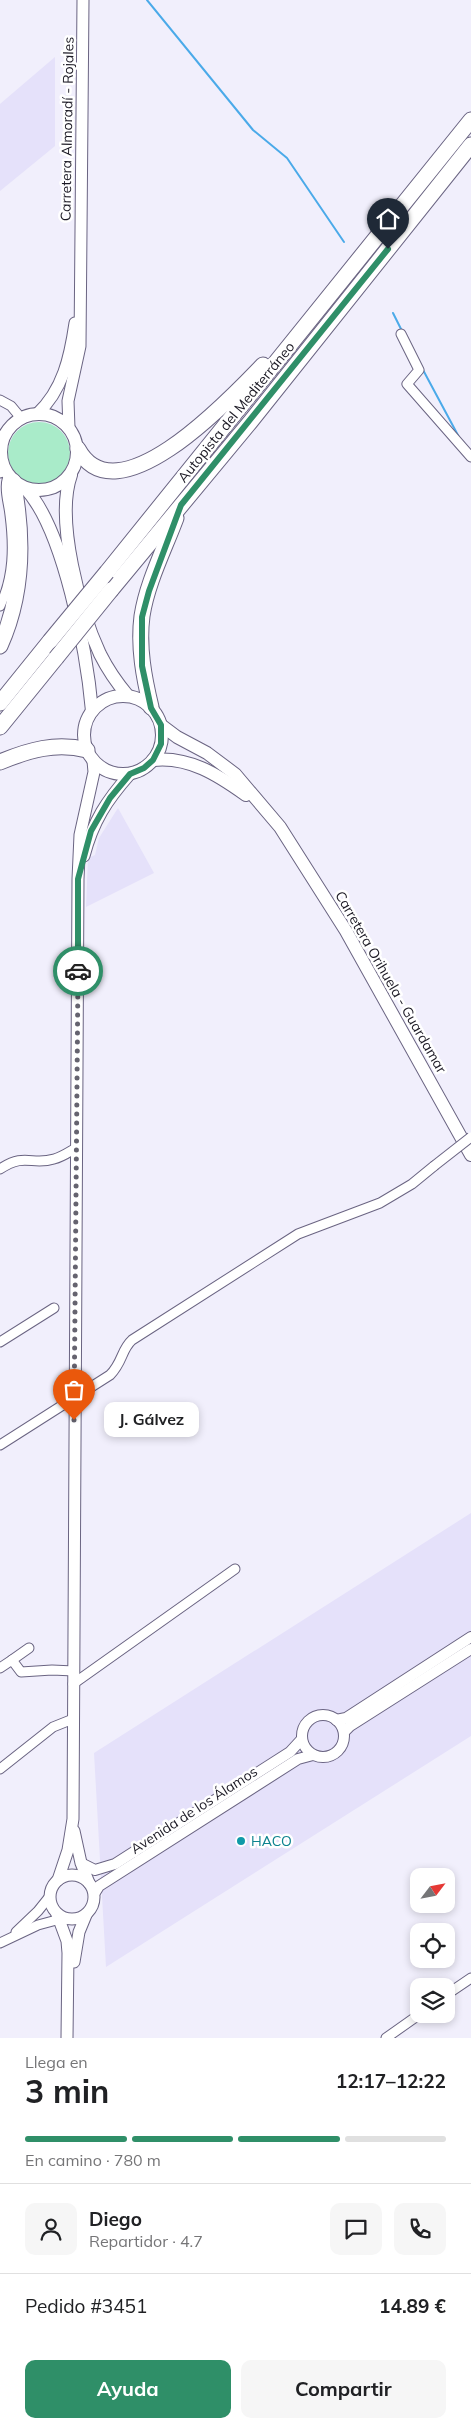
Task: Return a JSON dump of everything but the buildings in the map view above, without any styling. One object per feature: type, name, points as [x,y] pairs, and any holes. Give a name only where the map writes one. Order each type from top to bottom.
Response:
[{"type":"highway","name":"Autopista del Mediterráneo","points":[[0,703],[471,120]]},
{"type":"highway","name":"Autopista del Mediterráneo","points":[[0,727],[471,145]]},
{"type":"highway","points":[[78,449],[90,465],[108,470],[145,463],[174,446],[235,394],[280,346],[380,227],[429,173]]},
{"type":"highway","points":[[0,646],[16,598],[21,570],[18,504],[6,478]]},
{"type":"highway","points":[[151,708],[142,666],[142,617],[149,591],[181,505]]},
{"type":"highway","points":[[0,762],[22,753],[54,746],[70,746],[90,755]]},
{"type":"main road","name":"Carretera Almoradí - Rojales","points":[[81,259],[83,0]]},
{"type":"main road","points":[[37,414],[49,402],[66,368],[75,324],[81,259]]},
{"type":"main road","points":[[69,428],[68,401],[80,346],[81,259]]},
{"type":"main road","points":[[0,426],[37,414],[54,417],[69,428],[75,438],[78,449],[77,461],[67,487],[66,523],[77,582],[100,654],[112,676],[128,696]]},
{"type":"main road","points":[[19,419],[9,429],[3,440],[1,453],[6,478],[42,511],[62,563],[84,653],[92,711]]},
{"type":"main road","points":[[6,478],[36,491],[52,488],[66,481],[72,472]]},
{"type":"main road","points":[[67,2038],[68,1953],[60,1917],[53,1908],[50,1896],[58,1880],[68,1850],[73,1819],[78,879],[80,835],[94,772],[84,736],[85,723],[92,711],[108,699],[128,696],[140,700],[151,708],[161,725],[161,744],[153,760],[144,768],[130,774],[116,774],[104,769],[90,755]]},
{"type":"main road","name":"Carretera Orihuela - Guardamar","points":[[161,725],[177,737],[206,753],[234,774],[280,827],[346,931],[471,1155]]},
{"type":"main road","name":"Carretera Orihuela - Guardamar","points":[[153,760],[170,758],[185,761],[216,775],[253,799],[280,827]]},
{"type":"main road","points":[[78,879],[91,831],[110,798],[130,774]]},
{"type":"main road","points":[[68,2004],[75,1952],[86,1915],[94,1902],[81,1862],[73,1819]]},
{"type":"main road","points":[[58,1880],[74,1875],[89,1884]]},
{"type":"main road","points":[[60,1917],[72,1920],[86,1915]]},
{"type":"street","points":[[401,334],[419,370],[407,384],[471,457]]},
{"type":"street","points":[[0,400],[11,406],[19,419]]},
{"type":"street","points":[[0,606],[11,578],[12,558],[13,536],[6,478]]},
{"type":"street","points":[[0,1445],[74,1400],[117,1368],[123,1358],[126,1346],[132,1340],[298,1234],[380,1203],[412,1184],[471,1137]]},
{"type":"street","points":[[0,1169],[18,1159],[44,1161],[56,1159],[76,1148]]},
{"type":"street","points":[[0,1342],[54,1308]]},
{"type":"street","points":[[74,1684],[235,1569]]},
{"type":"street","points":[[336,1720],[346,1718],[471,1637]]},
{"type":"street","points":[[0,1668],[29,1648]]},
{"type":"street","points":[[344,1732],[336,1720],[324,1715],[311,1719],[304,1725],[303,1745],[313,1756],[332,1755],[341,1746],[344,1732],[350,1726],[471,1649]]},
{"type":"street","points":[[12,1660],[21,1672],[74,1671]]},
{"type":"street","points":[[0,1769],[53,1727],[73,1719]]},
{"type":"street","name":"Avenida de los Álamos","points":[[89,1884],[115,1864],[290,1752],[302,1739]]},
{"type":"street","name":"Avenida de los Álamos","points":[[89,1884],[100,1886],[298,1759],[313,1756]]},
{"type":"street","name":"Avenida de los Álamos","points":[[81,1862],[96,1870],[115,1864]]},
{"type":"street","points":[[0,1944],[12,1936],[38,1911],[50,1896]]},
{"type":"street","points":[[12,1936],[60,1917]]},
{"type":"street","points":[[43,1923],[53,1926],[64,1934]]},
{"type":"street","points":[[455,1989],[471,1978]]},
{"type":"street","points":[[386,2038],[410,2021]]},
{"type":"shaded area","points":[[55,57],[55,146],[0,191],[0,104]]},
{"type":"shaded area","points":[[118,808],[154,873],[86,907],[88,858],[95,855],[99,838]]},
{"type":"shaded area","points":[[471,1513],[471,1736],[106,1967],[94,1753]]},
{"type":"green space","points":[[33,422],[45,422],[61,431],[68,441],[70,453],[68,465],[61,475],[45,484],[33,484],[22,479],[13,470],[8,459],[8,447],[13,436],[22,427]]},
{"type":"waterway","points":[[147,0],[253,130],[287,158],[344,242]]},
{"type":"waterway","points":[[393,313],[402,331]]},
{"type":"waterway","points":[[422,368],[460,439]]},
{"type":"way so far","points":[[74,1420],[78,971]]},
{"type":"place","name":"J. Gálvez","points":[[74,1420]]},
{"type":"place","name":"HACO","points":[[241,1841]]},
{"type":"route","points":[[78,971],[78,879],[91,831],[110,798],[130,774],[144,768],[153,760],[161,744],[161,725],[151,708],[142,666],[142,617],[149,591],[181,505],[251,421],[388,249]]}]
